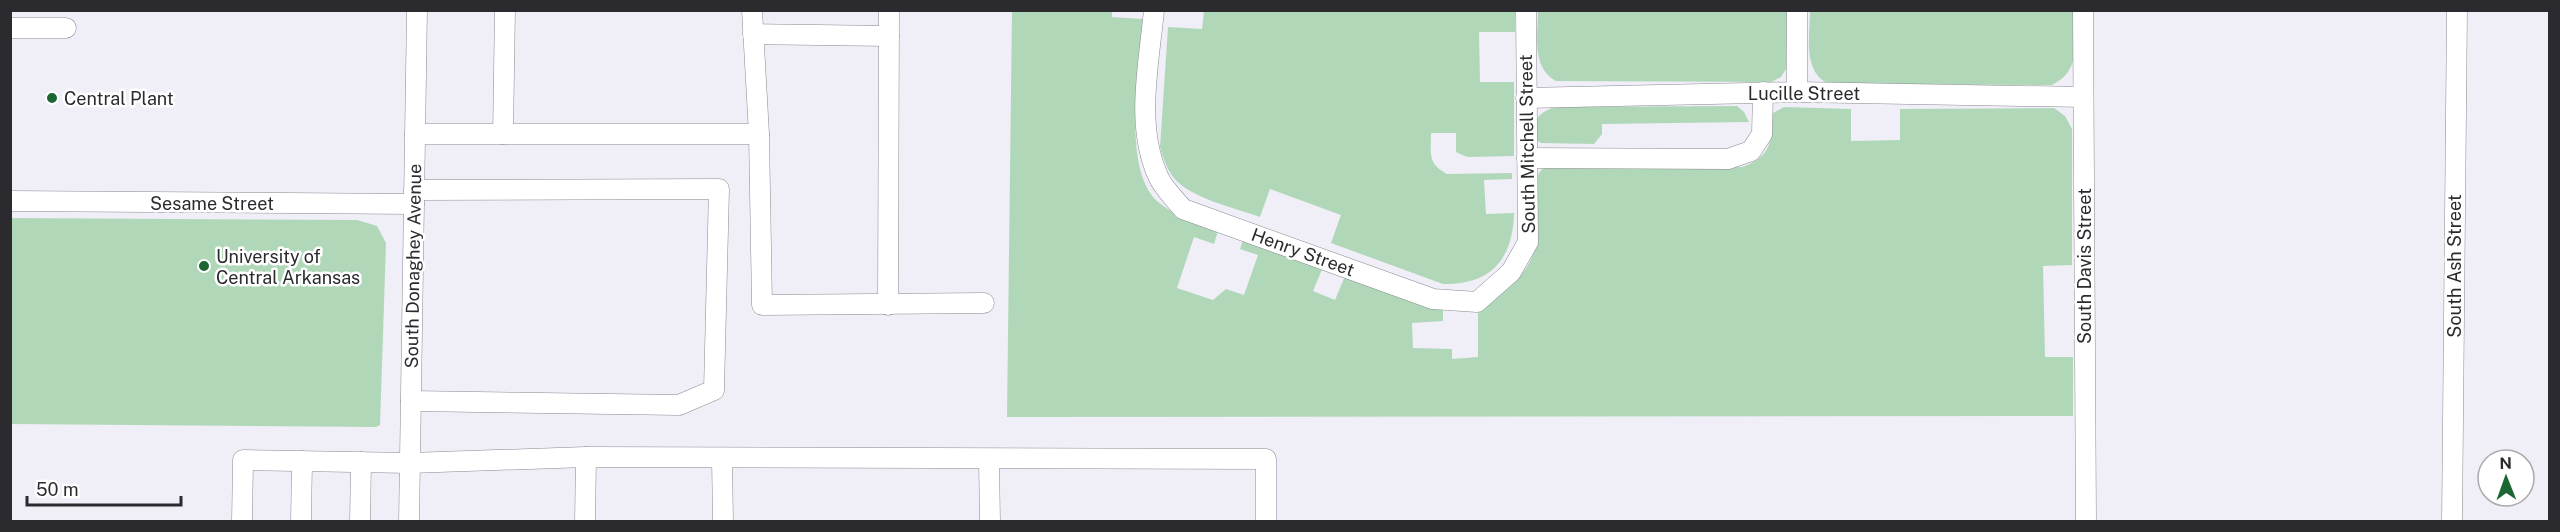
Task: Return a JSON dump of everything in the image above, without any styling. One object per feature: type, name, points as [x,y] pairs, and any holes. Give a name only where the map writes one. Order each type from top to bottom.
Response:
[{"type":"street","name":"South Donaghey Avenue","points":[[409,522],[417,10]]},
{"type":"street","points":[[503,134],[505,10]]},
{"type":"street","points":[[752,10],[759,134],[762,305],[984,303]]},
{"type":"street","points":[[888,305],[889,10]]},
{"type":"street","name":"Henry Street","points":[[1154,10],[1145,119],[1149,150],[1158,178],[1183,209],[1433,298],[1477,302],[1511,272]]},
{"type":"street","name":"South Mitchell Street","points":[[1511,272],[1528,242],[1526,10]]},
{"type":"street","points":[[1797,10],[1797,92]]},
{"type":"street","name":"South Davis Street","points":[[2083,10],[2086,522]]},
{"type":"street","name":"South Ash Street","points":[[2452,522],[2457,10]]},
{"type":"street","points":[[10,28],[66,28]]},
{"type":"street","points":[[753,34],[889,36]]},
{"type":"street","points":[[1527,158],[1728,159],[1752,151],[1762,134],[1763,92]]},
{"type":"street","name":"Lucille Street","points":[[1526,98],[1763,92],[2083,97]]},
{"type":"street","points":[[415,134],[759,134]]},
{"type":"street","name":"Sesame Street","points":[[10,201],[414,197],[719,189],[714,390],[679,405],[411,401]]},
{"type":"street","points":[[585,522],[586,457]]},
{"type":"street","points":[[242,522],[243,460],[410,463],[586,457],[989,460],[1266,459],[1266,522]]},
{"type":"street","points":[[722,458],[723,522]]},
{"type":"street","points":[[989,460],[990,522]]},
{"type":"street","points":[[301,522],[302,461]]},
{"type":"street","points":[[360,522],[361,462]]},
{"type":"green space","points":[[1012,11],[1112,11],[1112,17],[1143,19],[1135,114],[1139,165],[1146,186],[1157,201],[1171,211],[1218,231],[1214,244],[1194,237],[1177,288],[1213,300],[1226,289],[1244,295],[1258,255],[1240,249],[1243,240],[1323,267],[1313,291],[1335,300],[1345,276],[1443,310],[1443,321],[1412,323],[1413,348],[1452,349],[1452,359],[1478,357],[1478,308],[1500,294],[1527,267],[1536,239],[1537,176],[1542,169],[1555,165],[1742,167],[1757,160],[1764,153],[1770,143],[1773,113],[1784,107],[1851,109],[1851,141],[1900,140],[1900,109],[2054,108],[2065,116],[2072,129],[2072,265],[2043,266],[2045,357],[2073,357],[2073,416],[1007,417]]},
{"type":"green space","points":[[1204,11],[1515,11],[1515,32],[1479,32],[1480,82],[1514,82],[1514,156],[1467,157],[1456,152],[1456,133],[1431,133],[1433,161],[1447,174],[1512,173],[1512,179],[1484,180],[1486,214],[1514,213],[1509,244],[1496,266],[1474,280],[1443,284],[1331,243],[1341,215],[1270,189],[1260,217],[1214,202],[1181,185],[1169,171],[1160,147],[1168,27],[1202,29]]},
{"type":"green space","points":[[1538,11],[1787,11],[1786,69],[1781,77],[1771,82],[1556,81],[1548,75],[1539,59]]},
{"type":"green space","points":[[1810,11],[2074,11],[2075,53],[2069,71],[2052,85],[1829,84],[1820,78],[1811,62],[1809,52]]},
{"type":"green space","points":[[1737,106],[1744,112],[1749,122],[1602,124],[1602,134],[1594,144],[1541,143],[1534,138],[1537,118],[1554,107]]},
{"type":"green space","points":[[11,218],[357,220],[377,226],[386,243],[380,425],[376,427],[11,424]]},
{"type":"place","name":"Central Plant","points":[[52,98]]},
{"type":"place","name":"University of Central Arkansas","points":[[204,266]]}]
